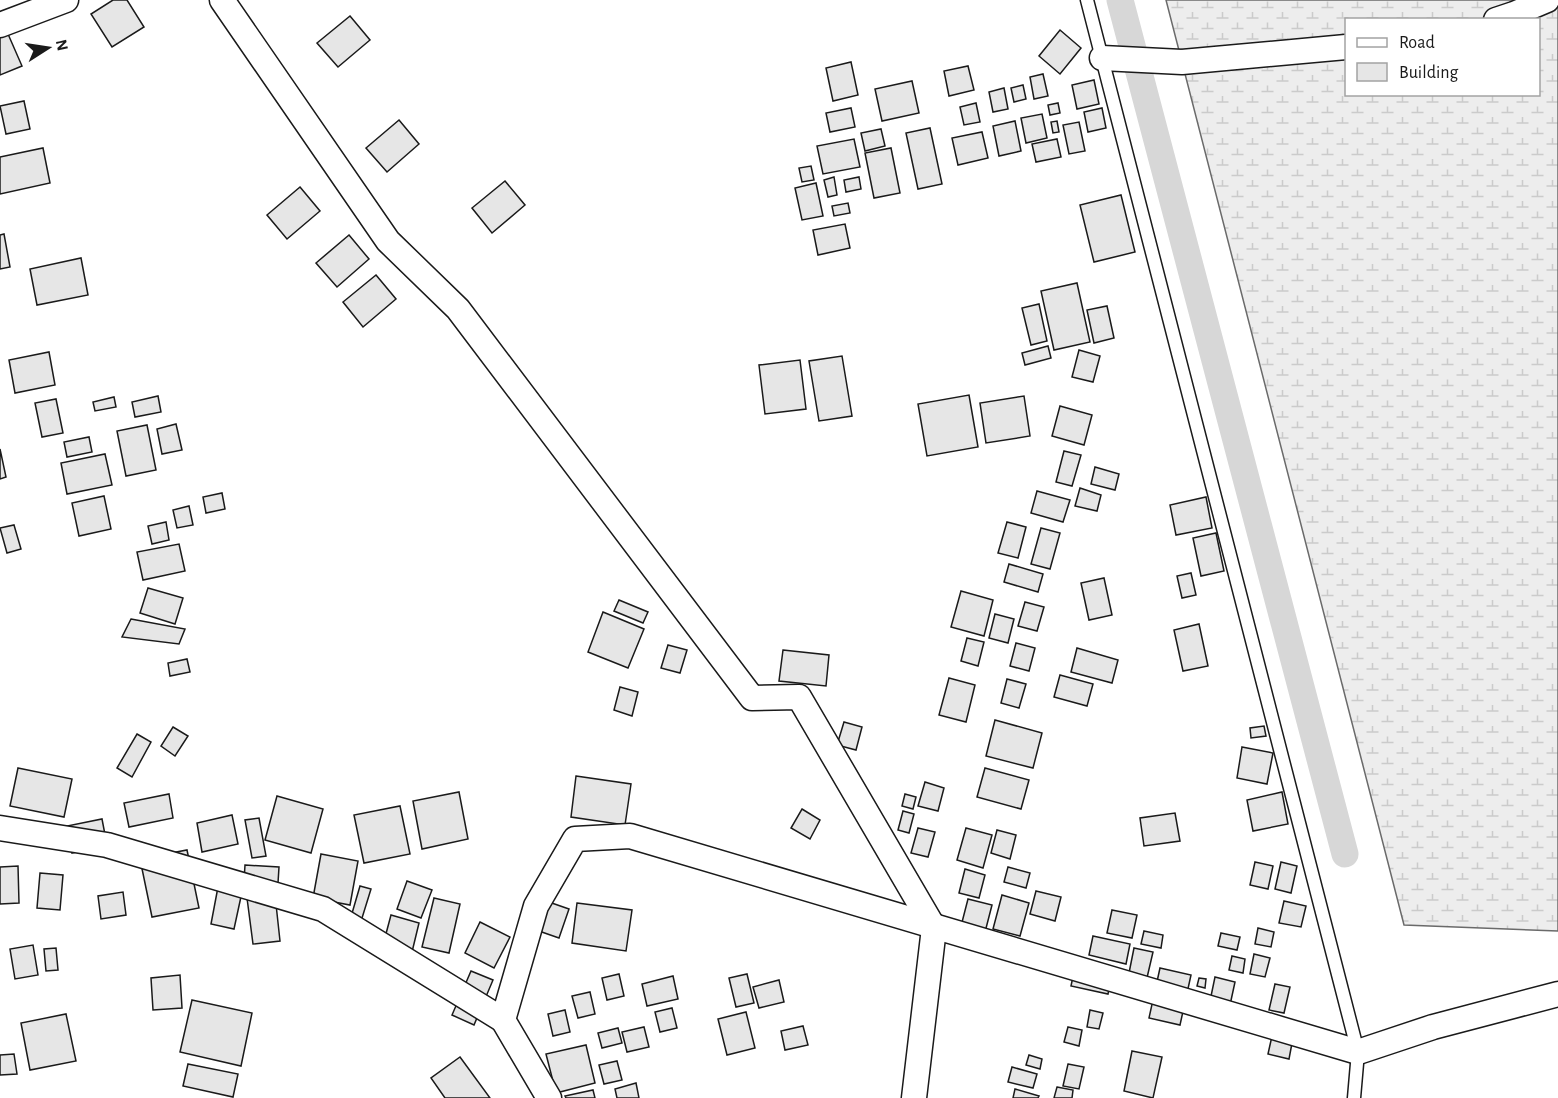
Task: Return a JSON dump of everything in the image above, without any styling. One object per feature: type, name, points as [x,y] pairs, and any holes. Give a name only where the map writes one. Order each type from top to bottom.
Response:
[{"type":"street","points":[[0,25],[66,0]]},
{"type":"street","points":[[222,0],[388,241],[458,309],[752,698],[799,697],[934,928],[914,1098]]},
{"type":"street","points":[[1502,18],[1547,0]]},
{"type":"street","points":[[1102,58],[1182,62],[1345,47]]},
{"type":"street","points":[[0,828],[107,845],[323,909],[504,1020],[549,1098]]},
{"type":"street","points":[[504,1020],[536,906],[575,839],[630,836],[1358,1052],[1433,1027],[1558,994]]},
{"type":"lane","points":[[1087,0],[1358,1052],[1354,1098]]},
{"type":"green space","points":[[1166,0],[1558,0],[1558,931],[1404,925]]},
{"type":"building","points":[[113,0],[127,0],[144,27],[112,47],[91,14]]},
{"type":"building","points":[[350,16],[370,40],[338,67],[317,43]]},
{"type":"building","points":[[1060,30],[1081,48],[1060,74],[1039,56]]},
{"type":"building","points":[[8,34],[22,66],[0,75],[0,37]]},
{"type":"building","points":[[851,62],[858,95],[833,101],[826,68]]},
{"type":"building","points":[[968,66],[974,90],[949,96],[944,71]]},
{"type":"building","points":[[1043,74],[1048,96],[1034,99],[1030,77]]},
{"type":"building","points":[[1094,80],[1099,104],[1077,109],[1072,85]]},
{"type":"building","points":[[912,81],[919,113],[882,121],[875,89]]},
{"type":"building","points":[[1023,85],[1026,99],[1014,102],[1011,88]]},
{"type":"building","points":[[1004,88],[1008,109],[993,112],[989,92]]},
{"type":"building","points":[[24,101],[30,129],[6,134],[0,106]]},
{"type":"building","points":[[976,103],[980,122],[964,125],[960,107]]},
{"type":"building","points":[[1058,103],[1060,113],[1050,115],[1048,105]]},
{"type":"building","points":[[851,108],[855,127],[830,132],[826,113]]},
{"type":"building","points":[[1102,108],[1106,128],[1088,132],[1084,112]]},
{"type":"building","points":[[1042,114],[1047,138],[1026,143],[1021,118]]},
{"type":"building","points":[[399,120],[419,144],[387,172],[366,148]]},
{"type":"building","points":[[1015,121],[1021,151],[999,156],[993,126]]},
{"type":"building","points":[[1057,121],[1059,132],[1053,133],[1051,122]]},
{"type":"building","points":[[1079,122],[1085,151],[1069,154],[1063,125]]},
{"type":"building","points":[[930,128],[942,184],[918,189],[906,133]]},
{"type":"building","points":[[881,129],[885,146],[865,151],[861,133]]},
{"type":"building","points":[[982,132],[988,158],[958,165],[952,138]]},
{"type":"building","points":[[854,139],[860,167],[823,174],[817,146]]},
{"type":"building","points":[[1057,139],[1061,157],[1036,162],[1032,144]]},
{"type":"building","points":[[43,148],[50,183],[0,194],[0,157]]},
{"type":"building","points":[[891,148],[900,193],[874,198],[865,153]]},
{"type":"building","points":[[811,166],[814,180],[802,182],[799,168]]},
{"type":"building","points":[[834,177],[837,195],[828,197],[824,180]]},
{"type":"building","points":[[859,177],[861,189],[846,192],[844,180]]},
{"type":"building","points":[[505,181],[525,205],[492,233],[472,208]]},
{"type":"building","points":[[816,183],[823,216],[802,220],[795,188]]},
{"type":"building","points":[[300,187],[320,211],[287,239],[267,215]]},
{"type":"building","points":[[1121,195],[1135,252],[1094,262],[1080,205]]},
{"type":"building","points":[[848,203],[850,213],[834,216],[832,206]]},
{"type":"building","points":[[845,224],[850,248],[818,255],[813,230]]},
{"type":"building","points":[[4,234],[10,267],[0,269],[0,235]]},
{"type":"building","points":[[349,235],[369,259],[337,287],[316,263]]},
{"type":"building","points":[[81,258],[88,295],[37,305],[30,269]]},
{"type":"building","points":[[376,275],[396,299],[363,327],[343,302]]},
{"type":"building","points":[[1077,283],[1090,342],[1054,350],[1041,291]]},
{"type":"building","points":[[1039,304],[1047,341],[1031,345],[1022,308]]},
{"type":"building","points":[[1107,306],[1114,338],[1094,343],[1087,310]]},
{"type":"building","points":[[1048,346],[1051,358],[1025,365],[1022,353]]},
{"type":"building","points":[[1079,350],[1100,356],[1093,382],[1072,377]]},
{"type":"building","points":[[49,352],[55,385],[15,393],[9,360]]},
{"type":"building","points":[[842,356],[852,416],[819,421],[809,361]]},
{"type":"building","points":[[800,360],[806,409],[765,414],[759,365]]},
{"type":"building","points":[[969,395],[978,447],[927,456],[918,404]]},
{"type":"building","points":[[158,396],[161,412],[135,417],[132,402]]},
{"type":"building","points":[[1024,396],[1030,436],[986,443],[980,403]]},
{"type":"building","points":[[114,397],[116,407],[95,411],[93,402]]},
{"type":"building","points":[[56,399],[63,433],[42,437],[35,403]]},
{"type":"building","points":[[1060,406],[1092,415],[1084,445],[1052,436]]},
{"type":"building","points":[[176,424],[182,450],[162,454],[157,429]]},
{"type":"building","points":[[147,425],[156,470],[126,476],[117,431]]},
{"type":"building","points":[[89,437],[92,452],[67,457],[64,442]]},
{"type":"building","points":[[0,449],[6,477],[0,479]]},
{"type":"building","points":[[1064,451],[1081,455],[1072,486],[1056,482]]},
{"type":"building","points":[[105,454],[112,485],[67,494],[61,463]]},
{"type":"building","points":[[1095,467],[1119,474],[1115,490],[1091,484]]},
{"type":"building","points":[[1080,488],[1101,495],[1097,511],[1075,506]]},
{"type":"building","points":[[1037,491],[1070,500],[1063,522],[1031,513]]},
{"type":"building","points":[[222,493],[225,509],[206,513],[203,497]]},
{"type":"building","points":[[104,496],[111,529],[79,536],[72,503]]},
{"type":"building","points":[[1206,497],[1212,528],[1176,535],[1170,505]]},
{"type":"building","points":[[189,506],[193,525],[177,528],[173,510]]},
{"type":"building","points":[[166,522],[169,540],[152,544],[148,526]]},
{"type":"building","points":[[1007,522],[1026,527],[1018,558],[998,553]]},
{"type":"building","points":[[14,525],[21,549],[7,553],[0,528]]},
{"type":"building","points":[[1041,528],[1060,533],[1050,569],[1031,564]]},
{"type":"building","points":[[1216,533],[1224,571],[1201,576],[1193,538]]},
{"type":"building","points":[[179,544],[185,571],[143,580],[137,552]]},
{"type":"building","points":[[1009,564],[1043,574],[1038,592],[1004,582]]},
{"type":"building","points":[[1191,573],[1196,595],[1182,598],[1177,576]]},
{"type":"building","points":[[1104,578],[1112,615],[1089,620],[1081,583]]},
{"type":"building","points":[[148,588],[183,598],[175,624],[140,613]]},
{"type":"building","points":[[961,591],[993,600],[984,636],[951,627]]},
{"type":"building","points":[[619,600],[648,612],[643,623],[614,611]]},
{"type":"building","points":[[1025,602],[1044,607],[1037,631],[1018,626]]},
{"type":"building","points":[[603,612],[644,629],[628,668],[588,652]]},
{"type":"building","points":[[995,614],[1014,619],[1008,643],[989,638]]},
{"type":"building","points":[[131,619],[185,629],[179,644],[122,637]]},
{"type":"building","points":[[1199,624],[1208,666],[1183,671],[1174,630]]},
{"type":"building","points":[[967,638],[984,642],[978,666],[961,661]]},
{"type":"building","points":[[1016,643],[1035,648],[1029,671],[1010,666]]},
{"type":"building","points":[[668,645],[687,650],[680,673],[661,668]]},
{"type":"building","points":[[1077,648],[1118,660],[1112,683],[1071,672]]},
{"type":"building","points":[[783,650],[829,655],[826,686],[779,681]]},
{"type":"building","points":[[187,659],[190,672],[170,676],[168,663]]},
{"type":"building","points":[[1060,675],[1093,684],[1087,706],[1054,697]]},
{"type":"building","points":[[949,678],[975,685],[966,722],[939,715]]},
{"type":"building","points":[[1007,679],[1026,684],[1019,708],[1001,703]]},
{"type":"building","points":[[620,687],[638,692],[632,716],[614,710]]},
{"type":"building","points":[[995,720],[1042,733],[1033,768],[986,756]]},
{"type":"building","points":[[844,722],[862,727],[856,750],[837,745]]},
{"type":"building","points":[[1264,726],[1266,736],[1251,738],[1250,728]]},
{"type":"building","points":[[173,727],[188,736],[175,756],[161,746]]},
{"type":"building","points":[[137,734],[151,742],[132,777],[117,768]]},
{"type":"building","points":[[1242,747],[1273,753],[1267,784],[1237,778]]},
{"type":"building","points":[[18,768],[72,779],[64,817],[10,806]]},
{"type":"building","points":[[985,768],[1029,780],[1021,809],[977,797]]},
{"type":"building","points":[[576,776],[631,784],[625,825],[571,817]]},
{"type":"building","points":[[925,782],[944,788],[938,811],[918,806]]},
{"type":"building","points":[[459,792],[468,839],[422,849],[413,801]]},
{"type":"building","points":[[1282,792],[1288,824],[1253,831],[1247,800]]},
{"type":"building","points":[[169,794],[173,818],[129,827],[124,803]]},
{"type":"building","points":[[905,794],[916,797],[913,809],[902,806]]},
{"type":"building","points":[[277,796],[323,809],[311,853],[265,840]]},
{"type":"building","points":[[400,806],[410,854],[364,863],[354,815]]},
{"type":"building","points":[[802,809],[820,820],[810,839],[791,828]]},
{"type":"building","points":[[903,811],[914,814],[909,833],[898,830]]},
{"type":"building","points":[[1175,813],[1180,841],[1144,846],[1140,818]]},
{"type":"building","points":[[232,815],[238,844],[202,852],[197,823]]},
{"type":"building","points":[[259,818],[266,856],[252,858],[245,820]]},
{"type":"building","points":[[102,819],[107,845],[72,853],[67,826]]},
{"type":"building","points":[[918,828],[935,832],[928,857],[911,853]]},
{"type":"building","points":[[966,828],[992,835],[983,868],[957,860]]},
{"type":"building","points":[[997,830],[1016,835],[1010,859],[991,853]]},
{"type":"building","points":[[187,850],[199,908],[152,917],[140,859]]},
{"type":"building","points":[[321,854],[358,861],[350,905],[313,898]]},
{"type":"building","points":[[1255,862],[1273,866],[1268,889],[1250,885]]},
{"type":"building","points":[[1281,862],[1297,866],[1291,893],[1275,889]]},
{"type":"building","points":[[245,865],[279,867],[278,883],[244,881]]},
{"type":"building","points":[[18,866],[19,903],[0,904],[0,867]]},
{"type":"building","points":[[1008,867],[1030,873],[1026,888],[1004,882]]},
{"type":"building","points":[[965,869],[985,875],[979,898],[959,893]]},
{"type":"building","points":[[40,873],[63,875],[60,910],[37,908]]},
{"type":"building","points":[[407,881],[432,890],[421,918],[397,909]]},
{"type":"building","points":[[360,886],[371,889],[358,931],[348,927]]},
{"type":"building","points":[[218,887],[242,892],[234,929],[211,924]]},
{"type":"building","points":[[1036,891],[1061,897],[1055,921],[1030,914]]},
{"type":"building","points":[[123,892],[126,915],[101,919],[98,896]]},
{"type":"building","points":[[275,895],[280,941],[253,944],[247,898]]},
{"type":"building","points":[[1002,895],[1029,903],[1020,936],[993,929]]},
{"type":"building","points":[[434,898],[460,904],[449,953],[422,947]]},
{"type":"building","points":[[968,899],[992,905],[984,936],[960,930]]},
{"type":"building","points":[[546,901],[569,909],[559,938],[536,930]]},
{"type":"building","points":[[1284,901],[1306,906],[1301,927],[1279,923]]},
{"type":"building","points":[[577,903],[632,910],[626,951],[572,943]]},
{"type":"building","points":[[1112,910],[1137,915],[1132,938],[1107,933]]},
{"type":"building","points":[[391,915],[419,923],[412,952],[383,945]]},
{"type":"building","points":[[480,922],[510,937],[494,968],[465,953]]},
{"type":"building","points":[[1258,928],[1274,932],[1271,947],[1255,944]]},
{"type":"building","points":[[1144,931],[1163,935],[1161,948],[1141,944]]},
{"type":"building","points":[[1221,933],[1240,937],[1237,950],[1218,946]]},
{"type":"building","points":[[1093,936],[1130,944],[1126,964],[1089,955]]},
{"type":"building","points":[[33,945],[38,975],[15,979],[10,949]]},
{"type":"building","points":[[56,948],[58,970],[46,971],[44,949]]},
{"type":"building","points":[[1134,948],[1153,952],[1146,982],[1128,978]]},
{"type":"building","points":[[1254,954],[1270,958],[1265,977],[1250,974]]},
{"type":"building","points":[[1232,956],[1245,959],[1243,973],[1229,970]]},
{"type":"building","points":[[1076,962],[1113,970],[1108,994],[1071,986]]},
{"type":"building","points":[[1160,968],[1191,975],[1180,1025],[1149,1018]]},
{"type":"building","points":[[471,971],[493,980],[474,1025],[452,1015]]},
{"type":"building","points":[[619,974],[624,996],[607,1000],[602,978]]},
{"type":"building","points":[[747,974],[754,1003],[736,1007],[729,978]]},
{"type":"building","points":[[180,975],[182,1008],[153,1010],[151,978]]},
{"type":"building","points":[[673,976],[678,999],[647,1006],[642,984]]},
{"type":"building","points":[[1215,977],[1235,982],[1230,1005],[1210,1001]]},
{"type":"building","points":[[1199,978],[1206,979],[1205,988],[1197,986]]},
{"type":"building","points":[[779,980],[784,1002],[759,1008],[753,987]]},
{"type":"building","points":[[1275,984],[1290,987],[1284,1013],[1269,1010]]},
{"type":"building","points":[[590,992],[595,1014],[578,1018],[572,996]]},
{"type":"building","points":[[192,1000],[252,1013],[241,1066],[180,1052]]},
{"type":"building","points":[[672,1008],[677,1028],[660,1032],[655,1012]]},
{"type":"building","points":[[565,1010],[570,1032],[553,1036],[548,1014]]},
{"type":"building","points":[[1090,1010],[1103,1013],[1099,1029],[1087,1027]]},
{"type":"building","points":[[746,1012],[755,1048],[727,1055],[718,1019]]},
{"type":"building","points":[[66,1014],[76,1061],[30,1070],[21,1023]]},
{"type":"building","points":[[1276,1018],[1296,1022],[1289,1059],[1268,1054]]},
{"type":"building","points":[[803,1026],[808,1045],[785,1050],[781,1031]]},
{"type":"building","points":[[644,1027],[649,1047],[627,1052],[622,1032]]},
{"type":"building","points":[[1068,1027],[1082,1030],[1079,1046],[1064,1042]]},
{"type":"building","points":[[618,1028],[622,1043],[602,1048],[598,1033]]},
{"type":"building","points":[[586,1045],[595,1083],[556,1093],[546,1054]]},
{"type":"building","points":[[1132,1051],[1162,1057],[1153,1098],[1124,1091]]},
{"type":"building","points":[[14,1054],[17,1074],[0,1075],[0,1055]]},
{"type":"building","points":[[1029,1055],[1042,1059],[1040,1069],[1026,1065]]},
{"type":"building","points":[[460,1057],[490,1098],[445,1098],[431,1078]]},
{"type":"building","points":[[617,1061],[622,1080],[604,1084],[599,1065]]},
{"type":"building","points":[[188,1064],[238,1074],[233,1097],[183,1086]]},
{"type":"building","points":[[1068,1064],[1084,1067],[1079,1089],[1063,1086]]},
{"type":"building","points":[[1012,1067],[1037,1074],[1033,1088],[1008,1082]]},
{"type":"building","points":[[636,1083],[639,1098],[617,1098],[615,1089]]},
{"type":"building","points":[[1057,1087],[1073,1090],[1072,1098],[1054,1098]]},
{"type":"building","points":[[1015,1089],[1039,1096],[1038,1098],[1013,1098]]},
{"type":"building","points":[[593,1090],[595,1098],[566,1098],[565,1096]]},
{"type":"waterway","points":[[1120,0],[1345,854]]}]
